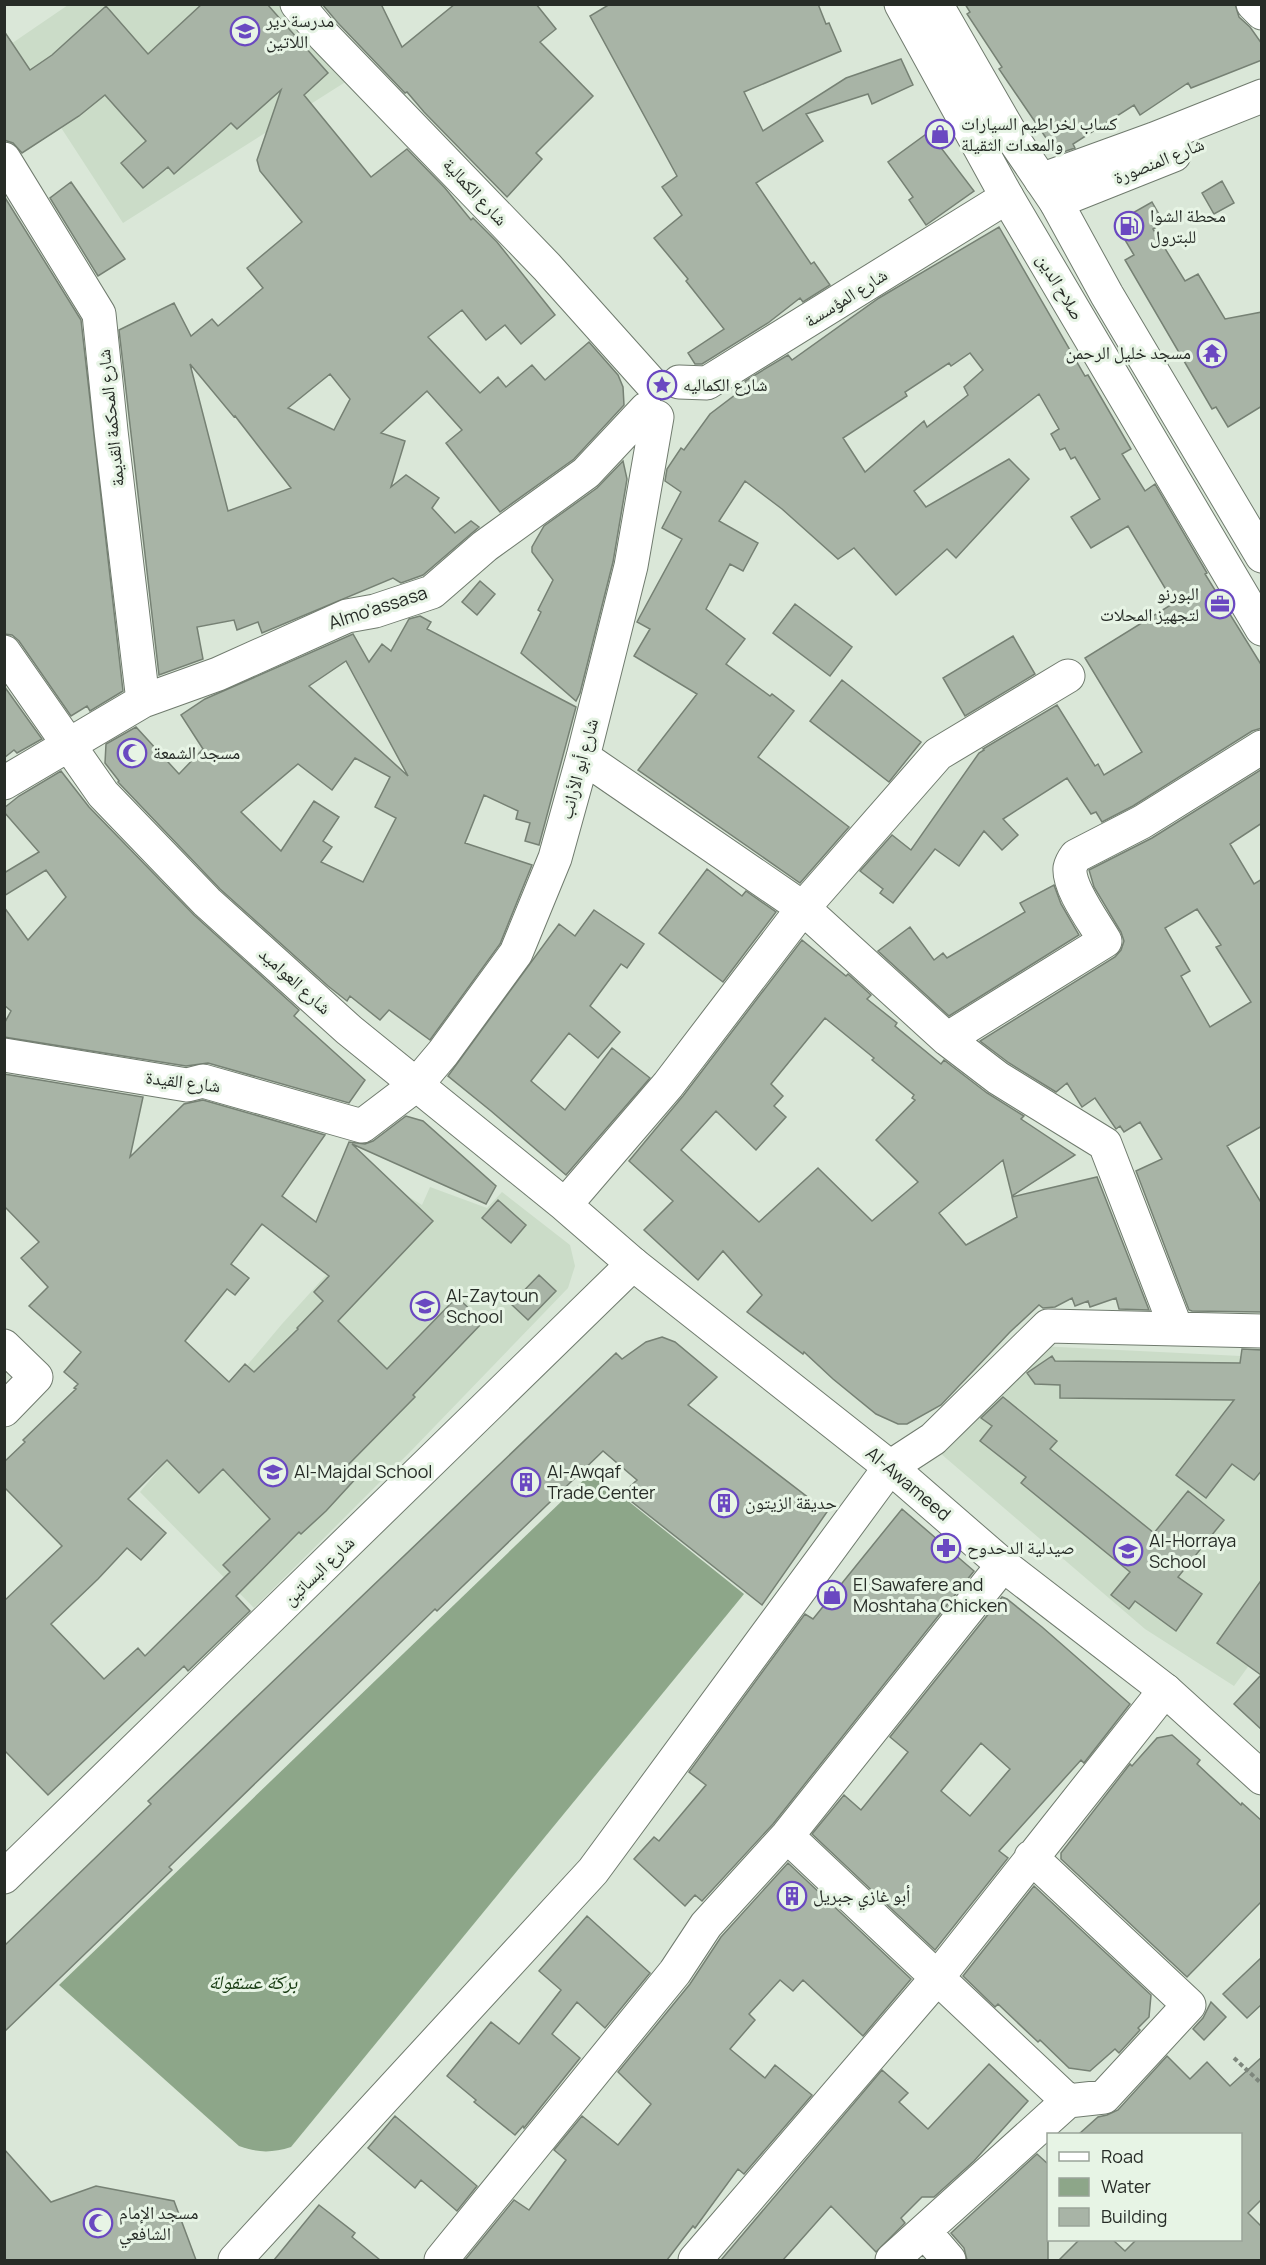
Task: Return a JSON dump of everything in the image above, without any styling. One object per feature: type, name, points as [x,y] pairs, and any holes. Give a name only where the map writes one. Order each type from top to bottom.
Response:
[{"type":"main road","name":"شارع الكمالية","points":[[297,4],[324,36],[547,267],[658,398]]},
{"type":"main road","name":"صلاح الدين","points":[[901,4],[1006,197],[1262,629]]},
{"type":"main road","name":"صلاح الدين","points":[[936,4],[1016,143],[1048,191],[1262,556]]},
{"type":"main road","points":[[1253,4],[1262,13]]},
{"type":"main road","points":[[1048,191],[1154,139],[1262,96]]},
{"type":"main road","name":"شارع المنصورة","points":[[1048,191],[1262,119]]},
{"type":"main road","name":"شارع المحكمة القديمة","points":[[4,159],[99,314],[143,701]]},
{"type":"main road","name":"شارع المؤسسة","points":[[658,398],[707,383],[1006,197]]},
{"type":"main road","name":"Almo'assasa","points":[[4,783],[69,747],[143,701],[218,674],[347,616],[375,611],[432,592],[485,546],[586,473],[658,398]]},
{"type":"main road","name":"شارع أبو الأرانب","points":[[416,1085],[444,1053],[516,953],[555,858],[631,566],[658,398]]},
{"type":"main road","name":"شارع العواميد","points":[[4,652],[103,794],[207,902],[349,1030],[565,1205],[633,1264]]},
{"type":"main road","points":[[565,1205],[668,1085],[803,908],[938,754],[1068,676]]},
{"type":"main road","points":[[947,1039],[1105,941],[1073,886],[1070,865],[1076,856],[1142,822],[1262,747]]},
{"type":"main road","points":[[583,757],[803,908],[947,1039],[998,1078],[1105,1144],[1176,1328]]},
{"type":"main road","name":"شارع القيدة","points":[[4,1055],[186,1085],[202,1081],[362,1126],[416,1085]]},
{"type":"main road","name":"Al-Awameed","points":[[633,1264],[890,1467],[1003,1565],[1165,1690],[1262,1778]]},
{"type":"main road","name":"شارع البساتين","points":[[4,1877],[633,1264]]},
{"type":"main road","points":[[235,2260],[592,1871],[890,1467],[933,1439],[1048,1326],[1262,1331]]},
{"type":"main road","points":[[4,1346],[36,1377],[4,1410]]},
{"type":"main road","points":[[441,2260],[675,1972],[706,1925],[787,1836],[1003,1565]]},
{"type":"main road","points":[[695,2260],[937,1978],[1165,1690]]},
{"type":"main road","points":[[787,1836],[1068,2101]]},
{"type":"main road","points":[[892,2260],[1068,2101],[1104,2097],[1189,2005],[1031,1857]]},
{"type":"main road","points":[[925,2232],[949,2260]]},
{"type":"path","points":[[1234,2058],[1262,2084]]},
{"type":"shaded area","points":[[68,5],[279,5],[347,81],[123,223],[8,46]]},
{"type":"shaded area","points":[[430,1187],[487,1208],[502,1192],[570,1245],[575,1266],[568,1288],[410,1452],[254,1608],[140,1492],[282,1324],[401,1192],[422,1205]]},
{"type":"shaded area","name":"Al-Horraya School","points":[[1038,1346],[1261,1357],[1261,1649],[1234,1686],[1145,1629],[940,1453]]},
{"type":"water","name":"بركة عسقولة","points":[[592,1472],[744,1594],[291,2147],[265,2151],[239,2146],[59,1985]]},
{"type":"building","points":[[202,4],[267,4],[328,73],[304,95],[371,177],[407,149],[445,188],[471,220],[473,218],[497,242],[555,315],[521,344],[505,325],[486,340],[462,310],[428,337],[480,393],[498,377],[506,387],[532,365],[545,380],[589,342],[618,375],[623,387],[624,405],[574,459],[500,512],[446,443],[462,430],[427,391],[381,433],[405,441],[391,487],[406,475],[439,498],[432,508],[455,533],[471,521],[479,527],[423,575],[401,583],[393,578],[262,633],[258,622],[237,630],[234,620],[197,627],[203,659],[159,675],[119,330],[174,303],[191,336],[212,319],[218,326],[263,288],[247,268],[302,222],[260,171],[257,160],[281,90],[237,129],[231,123],[174,174],[168,167],[143,188],[121,163],[146,141],[105,95],[79,116],[22,153],[13,143],[4,140],[4,31],[30,70],[52,55],[106,6],[148,54]],"holes":[[[190,364],[235,416],[291,488],[228,511]],[[330,374],[350,399],[334,430],[288,408]]]},
{"type":"building","points":[[322,4],[381,4],[402,47],[455,4],[536,4],[556,29],[540,42],[593,96],[536,153],[542,159],[507,197]]},
{"type":"building","points":[[610,4],[818,4],[841,51],[744,92],[763,131],[846,78],[901,59],[913,85],[872,104],[868,94],[806,114],[823,141],[756,183],[811,264],[814,262],[830,285],[803,302],[800,298],[768,323],[702,364],[695,364],[688,353],[724,329],[686,281],[688,279],[654,238],[682,215],[662,187],[677,176],[590,16]]},
{"type":"building","points":[[965,4],[1235,4],[1239,17],[1250,27],[1262,44],[1262,60],[1191,88],[1188,83],[1140,115],[1134,105],[1073,144],[1075,148],[1057,154],[999,69],[1002,67],[967,14],[970,12]]},
{"type":"building","points":[[929,132],[974,191],[926,225],[909,200],[913,197],[888,162]]},
{"type":"building","points":[[1222,181],[1234,203],[1214,214],[1202,193]]},
{"type":"building","points":[[71,182],[125,259],[98,276],[50,198]]},
{"type":"building","points":[[4,196],[81,320],[123,691],[90,711],[87,706],[71,716],[19,641],[12,635],[4,634]]},
{"type":"building","points":[[1152,202],[1164,223],[1153,229],[1185,281],[1198,274],[1225,319],[1262,312],[1262,406],[1228,427],[1216,407],[1212,409],[1125,260],[1134,255],[1115,223]]},
{"type":"building","points":[[999,227],[1085,376],[1088,375],[1131,449],[1122,454],[1145,491],[1155,484],[1207,573],[1205,574],[1262,666],[1262,728],[1252,731],[1133,806],[1102,822],[1096,812],[1091,814],[1067,778],[1003,819],[1018,835],[1002,850],[984,831],[959,866],[935,849],[893,903],[880,893],[883,889],[860,871],[892,835],[911,850],[983,749],[1057,705],[1095,766],[1098,764],[1104,775],[1142,752],[1085,658],[1174,603],[1128,526],[1091,548],[1071,517],[1100,499],[1075,457],[1071,459],[1065,448],[1060,450],[1051,434],[1059,429],[1039,394],[914,491],[926,507],[1009,459],[1029,479],[956,558],[947,549],[896,595],[854,548],[838,559],[782,509],[745,481],[719,521],[758,543],[743,571],[730,564],[706,609],[745,639],[726,664],[794,711],[758,757],[849,827],[800,883],[638,770],[697,694],[634,656],[650,629],[637,622],[682,539],[662,528],[681,492],[665,481],[667,469],[681,448],[684,450],[710,414],[748,385],[745,381],[788,355],[792,360],[879,298]],"holes":[[[970,353],[983,370],[964,387],[968,395],[927,427],[924,421],[865,472],[843,438],[907,396],[905,392],[949,363],[951,366]]]},
{"type":"building","points":[[623,461],[627,479],[613,562],[580,693],[576,701],[521,653],[541,612],[538,610],[553,580],[532,552],[532,547],[544,526],[597,488]]},
{"type":"building","points":[[480,581],[495,594],[477,615],[462,602]]},
{"type":"building","points":[[795,604],[852,647],[830,676],[773,633]]},
{"type":"building","points":[[420,616],[431,622],[427,629],[576,707],[539,845],[525,841],[530,823],[516,819],[518,811],[484,795],[465,843],[532,865],[500,944],[430,1040],[389,1010],[380,1020],[350,996],[347,1001],[328,986],[220,889],[118,782],[105,763],[106,744],[136,727],[179,774],[203,749],[181,715],[205,699],[353,634],[369,662],[382,644],[391,651],[409,619]],"holes":[[[346,661],[408,776],[309,686]],[[355,758],[390,777],[375,807],[396,818],[363,882],[321,862],[332,847],[323,841],[339,817],[314,801],[281,851],[241,812],[298,764],[332,790]]]},
{"type":"building","points":[[1013,636],[1035,674],[965,716],[943,678]]},
{"type":"building","points":[[842,680],[921,742],[889,782],[810,721]]},
{"type":"building","points":[[4,686],[42,739],[17,753],[14,750],[4,758]]},
{"type":"building","points":[[1262,769],[1262,823],[1230,844],[1254,884],[1262,879],[1262,1126],[1227,1146],[1262,1204],[1262,1312],[1189,1310],[1136,1171],[1162,1159],[1140,1122],[1124,1132],[1120,1126],[1116,1129],[1095,1098],[1082,1107],[1067,1083],[1056,1092],[1009,1063],[980,1041],[1115,957],[1121,950],[1124,941],[1121,932],[1094,887],[1089,870],[1152,838]],"holes":[[[1197,909],[1221,945],[1216,947],[1251,1002],[1210,1027],[1181,976],[1190,971],[1165,928]]]},
{"type":"building","points":[[61,771],[89,807],[194,915],[299,1010],[294,1016],[365,1080],[349,1103],[208,1063],[186,1066],[4,1037],[4,1024],[11,1011],[4,1005],[4,907],[28,940],[66,897],[46,870],[4,896],[4,873],[39,852],[4,812],[4,808],[19,796]]},
{"type":"building","points":[[707,869],[742,896],[746,891],[776,912],[723,982],[659,933]]},
{"type":"building","points":[[1054,885],[1061,904],[1079,935],[949,1016],[878,951],[910,927],[934,960],[943,953],[947,958],[1025,912],[1020,903]]},
{"type":"building","points":[[594,910],[644,944],[627,968],[621,964],[590,1006],[620,1032],[598,1058],[569,1033],[531,1081],[565,1110],[612,1048],[650,1078],[566,1175],[448,1076],[559,924],[575,936]]},
{"type":"building","points":[[802,940],[846,976],[848,974],[871,995],[867,999],[897,1023],[895,1026],[941,1064],[944,1060],[987,1093],[1024,1116],[1021,1119],[1075,1155],[1012,1196],[1003,1160],[939,1213],[966,1245],[1017,1217],[1012,1197],[1097,1177],[1149,1310],[1119,1309],[1116,1298],[1090,1307],[1088,1301],[1075,1306],[1072,1298],[1055,1307],[1043,1308],[1039,1305],[1010,1332],[941,1405],[907,1424],[898,1424],[876,1414],[804,1352],[803,1354],[747,1312],[762,1295],[723,1251],[698,1280],[644,1230],[673,1201],[629,1161],[683,1096]],"holes":[[[825,1018],[874,1058],[872,1060],[914,1095],[912,1098],[915,1100],[876,1140],[918,1182],[872,1221],[818,1168],[759,1222],[681,1150],[716,1111],[756,1150],[786,1117],[774,1106],[783,1096],[771,1084]]]},
{"type":"building","points":[[4,1074],[143,1097],[130,1157],[184,1104],[203,1100],[325,1135],[282,1196],[316,1222],[349,1142],[365,1144],[373,1141],[406,1116],[423,1121],[496,1186],[486,1204],[352,1144],[433,1221],[338,1321],[387,1369],[457,1297],[483,1322],[413,1395],[415,1397],[348,1465],[359,1475],[326,1511],[301,1534],[299,1532],[236,1596],[250,1611],[188,1671],[184,1666],[48,1795],[4,1750],[4,1601],[62,1546],[4,1487],[4,1462],[25,1442],[23,1440],[76,1389],[74,1388],[78,1384],[64,1372],[81,1352],[29,1306],[48,1287],[21,1258],[39,1242],[4,1206]],"holes":[[[262,1224],[329,1276],[314,1292],[323,1301],[298,1329],[254,1372],[245,1364],[229,1382],[185,1341],[227,1289],[235,1295],[249,1278],[231,1264]],[[167,1460],[199,1493],[223,1469],[270,1519],[223,1565],[230,1572],[145,1656],[138,1648],[104,1679],[51,1624],[127,1548],[141,1560],[166,1533],[128,1499]]]},
{"type":"building","points":[[498,1200],[526,1225],[511,1243],[482,1218]]},
{"type":"building","points":[[539,1275],[556,1291],[528,1320],[511,1304]]},
{"type":"building","points":[[662,1337],[675,1342],[717,1377],[688,1405],[827,1512],[762,1605],[622,1494],[637,1480],[603,1451],[437,1611],[435,1609],[169,1867],[172,1870],[4,2032],[4,1946],[151,1804],[148,1801],[616,1353],[622,1359],[646,1342]]},
{"type":"building","points":[[1242,1349],[1262,1350],[1262,1470],[1254,1480],[1232,1464],[1206,1498],[1176,1475],[1234,1400],[1060,1398],[1060,1385],[1035,1384],[1027,1373],[1052,1356],[1055,1361],[1240,1363]]},
{"type":"building","points":[[1003,1397],[1057,1441],[1050,1449],[1154,1533],[1188,1491],[1224,1520],[1178,1577],[1202,1594],[1176,1631],[1135,1601],[1129,1609],[1111,1595],[1130,1572],[1021,1483],[1026,1477],[980,1441],[992,1426],[981,1418]]},
{"type":"building","points":[[902,1509],[974,1571],[773,1824],[702,1901],[695,1895],[685,1906],[634,1859],[654,1837],[659,1841],[706,1785],[689,1772],[805,1614],[813,1619]]},
{"type":"building","points":[[1262,1579],[1262,1730],[1234,1704],[1261,1675],[1217,1643]]},
{"type":"building","points":[[1002,1597],[1042,1627],[1130,1704],[1084,1763],[1081,1760],[999,1851],[1008,1858],[935,1950],[812,1834],[844,1795],[861,1810],[908,1752],[890,1737]],"holes":[[[981,1743],[1010,1769],[970,1816],[941,1791]]]},
{"type":"building","points":[[1172,1735],[1200,1760],[1197,1764],[1241,1805],[1242,1803],[1262,1821],[1262,1901],[1187,1977],[1061,1859],[1061,1853],[1130,1764],[1132,1766],[1157,1738]]},
{"type":"building","points":[[788,1863],[911,1979],[863,2036],[803,1980],[793,1991],[780,1980],[749,2014],[755,2020],[730,2049],[765,2078],[775,2065],[812,2095],[744,2174],[738,2169],[695,2228],[693,2226],[667,2260],[465,2260],[514,2200],[529,2210],[566,2160],[554,2150],[582,2116],[618,2145],[651,2104],[618,2072],[690,1984],[721,1937]]},
{"type":"building","points":[[1034,1886],[1151,1995],[1149,2017],[1138,2028],[1140,2030],[1119,2053],[1115,2049],[1090,2071],[1069,2068],[998,2004],[995,2007],[963,1976]]},
{"type":"building","points":[[587,1916],[650,1973],[605,2028],[577,2002],[552,2034],[580,2058],[524,2128],[523,2126],[515,2135],[474,2102],[476,2100],[447,2076],[491,2022],[519,2044],[561,1990],[539,1971]]},
{"type":"building","points":[[1262,1957],[1262,2004],[1247,2018],[1223,1994]]},
{"type":"building","points":[[1211,2002],[1226,2017],[1204,2040],[1193,2029],[1203,2018]]},
{"type":"building","points":[[1167,2056],[1190,2079],[1207,2062],[1230,2086],[1262,2057],[1262,2199],[1248,2213],[1262,2227],[1262,2260],[1059,2260],[1078,2241],[1114,2241],[1125,2251],[1135,2241],[1242,2241],[1242,2133],[1080,2133],[1098,2117],[1118,2110]]},
{"type":"building","points":[[989,2064],[1028,2101],[974,2161],[934,2197],[922,2197],[901,2218],[905,2223],[876,2252],[831,2206],[783,2260],[721,2260],[882,2070],[908,2093],[899,2102],[928,2129]]},
{"type":"building","points":[[395,2116],[477,2186],[457,2211],[421,2180],[415,2188],[368,2148]]},
{"type":"building","name":"مسجد الإمام الشافعي","points":[[4,2149],[51,2202],[96,2186],[174,2201],[196,2260],[4,2260]]},
{"type":"building","points":[[1037,2154],[1047,2163],[1048,2260],[967,2260],[964,2248],[951,2233]]},
{"type":"building","points":[[319,2205],[355,2233],[352,2237],[380,2260],[274,2260]]},
{"type":"place","name":"مدرسة دير اللاتين","points":[[245,31]]},
{"type":"place","name":"كساب لخراطيم السيارات والمعدات الثقيلة","points":[[940,134]]},
{"type":"place","name":"محطة الشوا للبترول","points":[[1129,226]]},
{"type":"place","name":"مسجد خليل الرحمن","points":[[1212,353]]},
{"type":"place","name":"شارع الكماليه","points":[[662,385]]},
{"type":"place","name":"البورنو لتجهيز المحلات","points":[[1220,604]]},
{"type":"place","name":"مسجد الشمعة","points":[[132,753]]},
{"type":"place","name":"Al-Zaytoun School","points":[[425,1306]]},
{"type":"place","name":"Al-Majdal School","points":[[273,1472]]},
{"type":"place","name":"Al-Awqaf Trade Center","points":[[526,1482]]},
{"type":"place","name":"حديقة الزيتون","points":[[724,1503]]},
{"type":"place","name":"صيدلية الدحدوح","points":[[946,1548]]},
{"type":"place","name":"Al-Horraya School","points":[[1128,1551]]},
{"type":"place","name":"El Sawafere and Moshtaha Chicken","points":[[832,1595]]},
{"type":"place","name":"أبو غازي جبريل","points":[[792,1896]]},
{"type":"place","name":"مسجد الإمام الشافعي","points":[[98,2223]]}]
